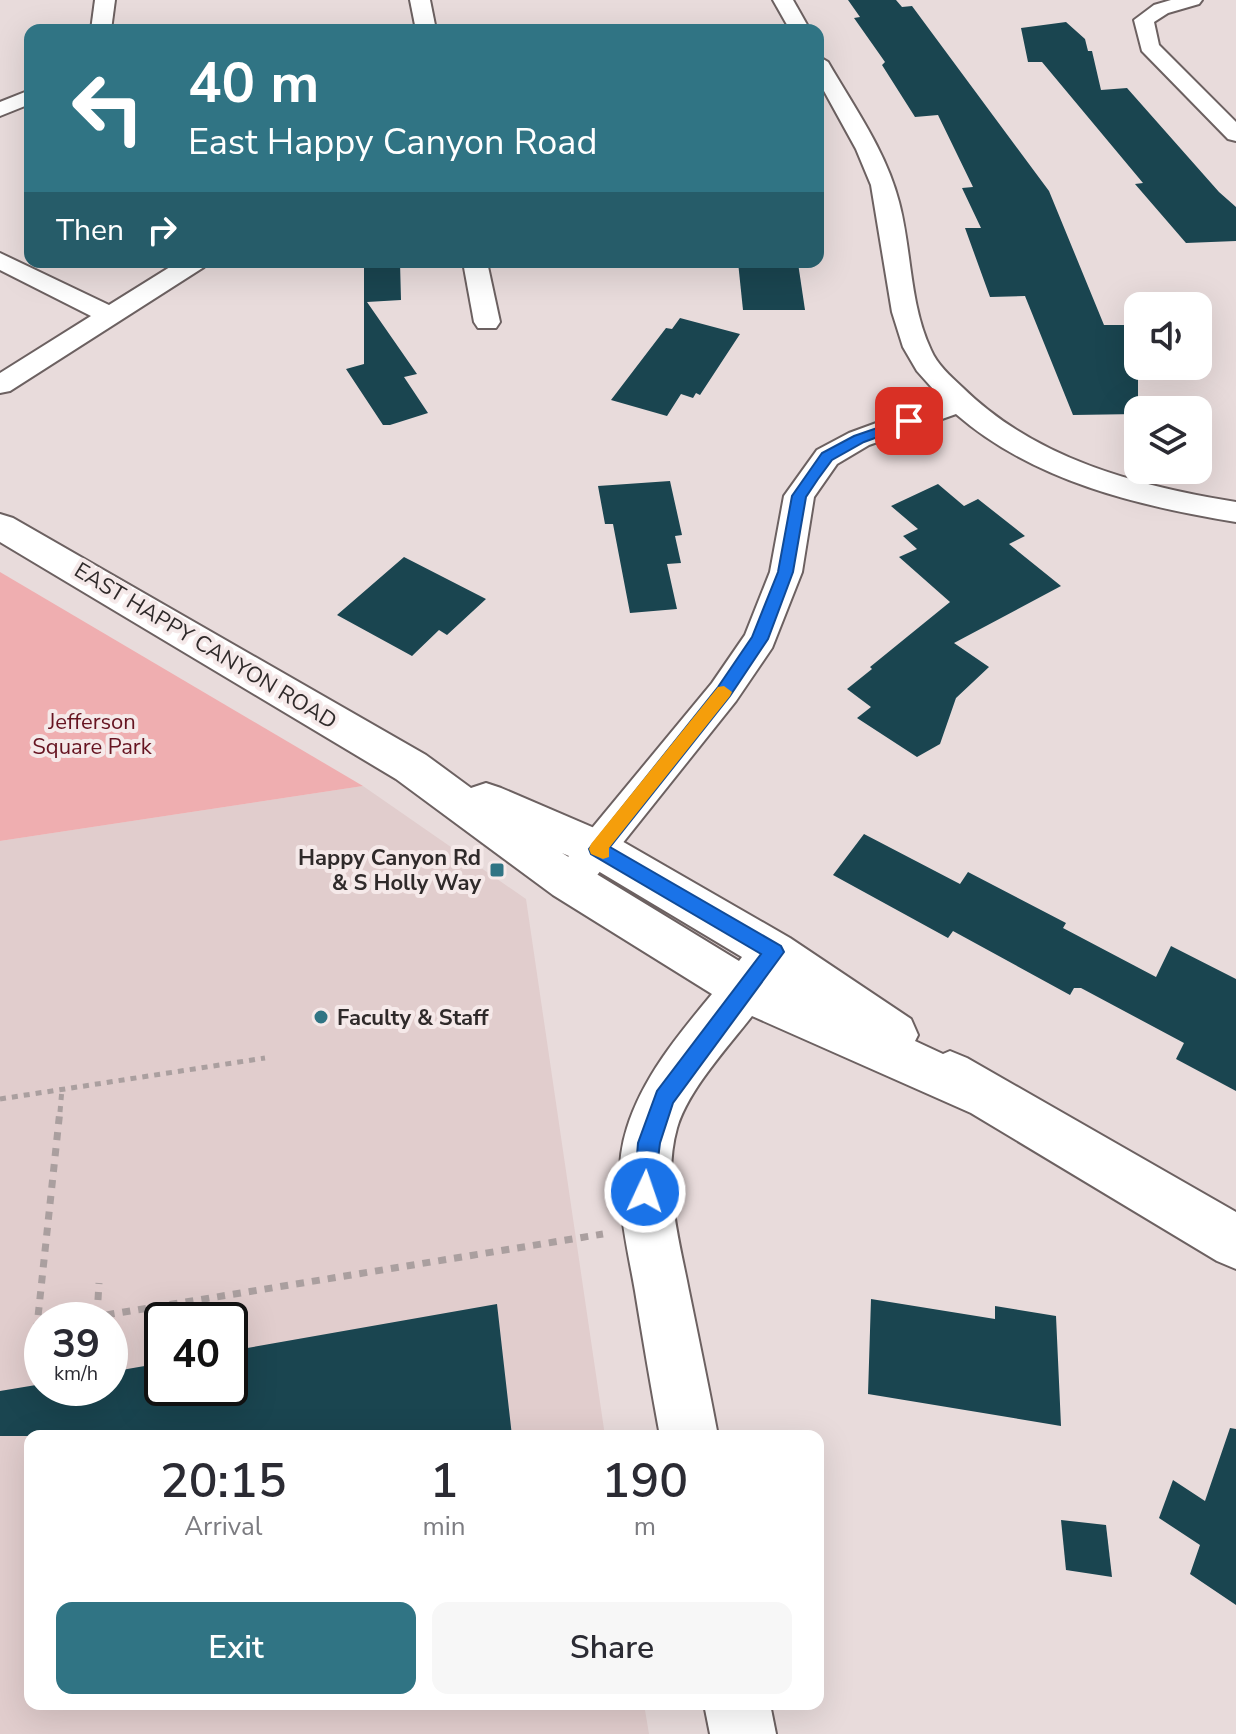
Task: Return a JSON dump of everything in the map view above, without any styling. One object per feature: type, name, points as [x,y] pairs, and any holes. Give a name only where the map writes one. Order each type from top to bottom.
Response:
[{"type":"street","points":[[102,24],[105,0]]},
{"type":"street","points":[[420,0],[425,24]]},
{"type":"street","points":[[783,0],[797,24]]},
{"type":"street","points":[[1192,0],[1161,9],[1144,20],[1149,47],[1236,134]]},
{"type":"street","points":[[824,73],[876,166],[887,202],[908,320],[917,349],[959,403],[1004,435],[1073,469],[1151,496],[1236,512]]},
{"type":"street","points":[[0,110],[24,99]]},
{"type":"street","points":[[0,260],[109,315]]},
{"type":"street","points":[[0,385],[185,268]]},
{"type":"street","points":[[476,268],[487,322]]},
{"type":"street","points":[[569,882],[724,692],[760,639],[786,572],[799,496],[827,457],[859,439],[959,403]]},
{"type":"street","name":"EAST HAPPY CANYON ROAD","points":[[0,526],[411,767],[569,882],[760,971],[1236,1242]]},
{"type":"street","name":"EAST HAPPY CANYON ROAD","points":[[411,767],[598,849],[760,971]]},
{"type":"street","points":[[688,1430],[650,1226],[645,1192],[646,1160],[652,1126],[664,1098],[760,971]]},
{"type":"street","points":[[738,1710],[743,1734]]},
{"type":"path","points":[[0,1099],[265,1058]]},
{"type":"path","points":[[40,1302],[62,1089]]},
{"type":"path","points":[[128,1311],[650,1226]]},
{"type":"path","points":[[98,1302],[99,1283]]},
{"type":"shaded area","points":[[363,786],[526,899],[604,1430],[24,1430],[24,1710],[645,1710],[649,1734],[0,1734],[0,841]]},
{"type":"green space","name":"Jefferson Square Park","points":[[0,572],[363,786],[0,841]]},
{"type":"building","points":[[848,0],[896,0],[902,7],[912,6],[1049,191],[1104,325],[1124,325],[1124,380],[1138,380],[1138,396],[1124,396],[1124,414],[1073,415],[1025,296],[990,297],[965,228],[981,228],[962,188],[973,187],[938,115],[915,117],[882,65],[885,62],[854,18],[860,17]]},
{"type":"building","points":[[1066,22],[1085,39],[1088,51],[1092,51],[1101,90],[1127,88],[1219,192],[1236,207],[1236,241],[1186,243],[1135,184],[1143,183],[1042,62],[1028,62],[1021,28]]},
{"type":"building","points":[[364,268],[400,268],[401,300],[367,302],[417,374],[404,377],[428,413],[383,425],[346,369],[364,364]]},
{"type":"building","points":[[739,268],[799,268],[805,310],[743,310]]},
{"type":"building","points":[[680,318],[740,334],[700,395],[696,393],[693,398],[681,394],[667,416],[611,400],[666,328],[672,329]]},
{"type":"building","points":[[670,481],[682,535],[675,536],[681,563],[667,564],[677,609],[630,613],[613,524],[605,524],[598,486]]},
{"type":"building","points":[[938,484],[964,506],[978,499],[1025,536],[1009,544],[1061,586],[954,643],[989,667],[956,698],[940,744],[917,757],[857,718],[871,707],[847,689],[950,602],[899,557],[917,549],[903,536],[918,529],[891,506]]},
{"type":"building","points":[[404,557],[486,599],[447,635],[439,630],[412,656],[337,615]]},
{"type":"building","points":[[864,834],[960,884],[968,872],[1066,923],[1063,928],[1156,977],[1171,946],[1236,979],[1236,1091],[1176,1059],[1184,1043],[1081,988],[1074,988],[1070,995],[953,931],[948,938],[833,875]]},
{"type":"building","points":[[871,1299],[995,1319],[995,1306],[1056,1316],[1061,1426],[868,1394]]},
{"type":"building","points":[[497,1304],[511,1430],[24,1430],[24,1436],[0,1436],[0,1391],[24,1387],[24,1406],[128,1406],[128,1369],[144,1366],[144,1406],[248,1406],[248,1348]]},
{"type":"building","points":[[1230,1428],[1236,1429],[1236,1605],[1190,1574],[1200,1545],[1159,1518],[1173,1480],[1205,1501]]},
{"type":"building","points":[[1061,1520],[1106,1525],[1112,1577],[1066,1570]]},
{"type":"slow traffic","points":[[603,852],[598,849],[724,692]]},
{"type":"place","name":"Happy Canyon Rd & S Holly Way","points":[[497,870]]},
{"type":"place","name":"Faculty & Staff","points":[[321,1017]]},
{"type":"route","points":[[645,1192],[652,1126],[664,1098],[774,952],[598,849],[724,692],[760,639],[786,572],[799,496],[813,476],[827,457],[859,439],[909,421]]}]
